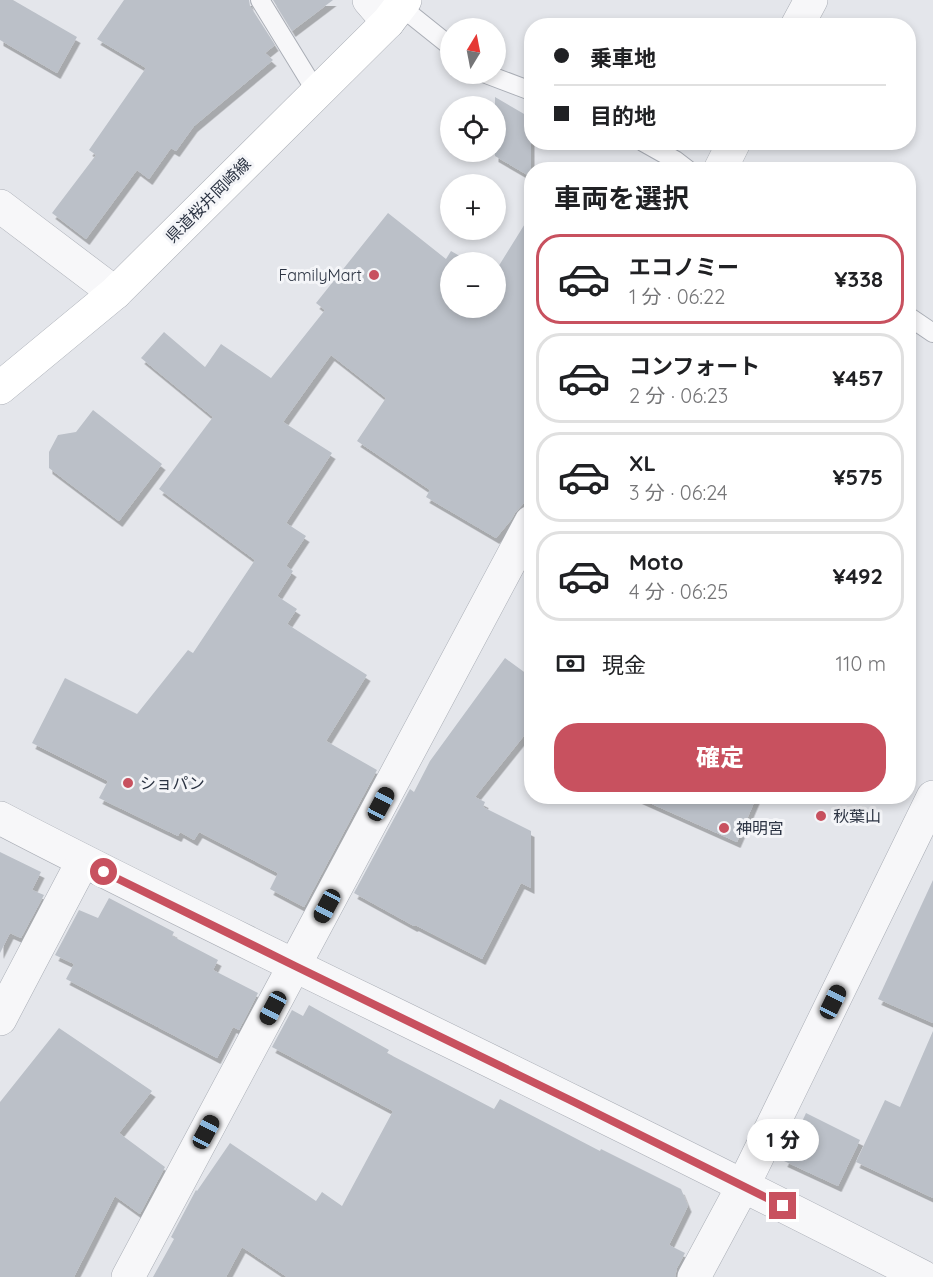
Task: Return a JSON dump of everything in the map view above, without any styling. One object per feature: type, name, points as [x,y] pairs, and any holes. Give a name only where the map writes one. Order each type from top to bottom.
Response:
[{"type":"main road","name":"県道桜井岡崎線","points":[[0,388],[115,293],[317,93],[390,7]]},
{"type":"street","points":[[801,18],[811,0]]},
{"type":"street","points":[[0,206],[115,293]]},
{"type":"street","points":[[128,1277],[524,535]]},
{"type":"street","points":[[694,1277],[743,1186],[933,797]]},
{"type":"street","points":[[0,818],[923,1277]]},
{"type":"street","points":[[0,1019],[83,861]]},
{"type":"lane","points":[[260,0],[317,93]]},
{"type":"lane","points":[[390,7],[440,40]]},
{"type":"lane","points":[[506,82],[524,88]]},
{"type":"lane","points":[[657,150],[678,162]]},
{"type":"lane","points":[[916,321],[933,333]]},
{"type":"building","points":[[0,0],[13,0],[77,37],[57,73],[0,40]]},
{"type":"building","points":[[124,0],[249,0],[250,6],[275,45],[265,53],[273,60],[194,126],[176,151],[171,148],[149,179],[137,170],[86,239],[52,213],[96,155],[89,150],[146,68],[97,39]]},
{"type":"building","points":[[273,0],[333,0],[292,31]]},
{"type":"building","points":[[506,103],[524,114],[524,150],[531,150],[531,162],[524,162],[524,173],[505,162]]},
{"type":"building","points":[[388,213],[440,254],[440,318],[506,318],[506,254],[524,225],[524,503],[496,538],[426,497],[430,490],[357,441],[386,398],[331,355],[283,422],[332,453],[286,523],[306,536],[286,566],[293,571],[277,596],[297,609],[287,624],[367,675],[326,741],[377,770],[304,907],[270,889],[278,873],[199,832],[194,840],[180,832],[178,836],[99,798],[108,781],[32,743],[65,678],[137,714],[188,650],[193,653],[255,560],[159,489],[213,417],[141,358],[164,332],[205,367],[221,344],[271,378],[325,310],[316,303]]},
{"type":"building","points":[[93,410],[162,464],[119,521],[49,468],[49,452],[58,435],[76,432]]},
{"type":"building","points":[[505,658],[524,672],[524,736],[475,797],[485,802],[483,807],[531,831],[531,888],[521,883],[482,959],[414,926],[354,893],[410,789],[414,792],[430,761]]},
{"type":"building","name":"神明宮","points":[[652,804],[754,804],[737,842]]},
{"type":"building","points":[[0,852],[41,872],[32,890],[44,895],[21,938],[10,933],[0,953]]},
{"type":"building","points":[[933,880],[933,1023],[878,999]]},
{"type":"building","points":[[109,898],[174,932],[172,936],[218,960],[213,970],[258,993],[239,1030],[233,1027],[217,1058],[66,979],[74,964],[55,955],[79,910],[98,918]]},
{"type":"building","points":[[309,1005],[389,1050],[387,1053],[494,1109],[500,1099],[600,1151],[601,1149],[681,1189],[688,1206],[669,1245],[685,1253],[675,1277],[287,1277],[242,1247],[226,1277],[153,1277],[174,1239],[171,1237],[196,1190],[230,1143],[316,1201],[322,1192],[342,1206],[393,1111],[272,1047],[292,1010],[303,1016]]},
{"type":"building","points":[[59,1028],[152,1091],[119,1133],[165,1167],[140,1214],[115,1196],[74,1277],[0,1277],[0,1102]]},
{"type":"building","points":[[933,1031],[933,1198],[856,1162],[885,1100],[900,1107]]},
{"type":"building","points":[[806,1113],[860,1140],[838,1186],[784,1161]]},
{"type":"place","name":"FamilyMart","points":[[374,275]]},
{"type":"place","name":"ショパン","points":[[128,783]]},
{"type":"place","name":"秋葉山","points":[[821,816]]},
{"type":"place","name":"神明宮","points":[[724,828]]},
{"type":"route","points":[[104,872],[783,1206]]}]
